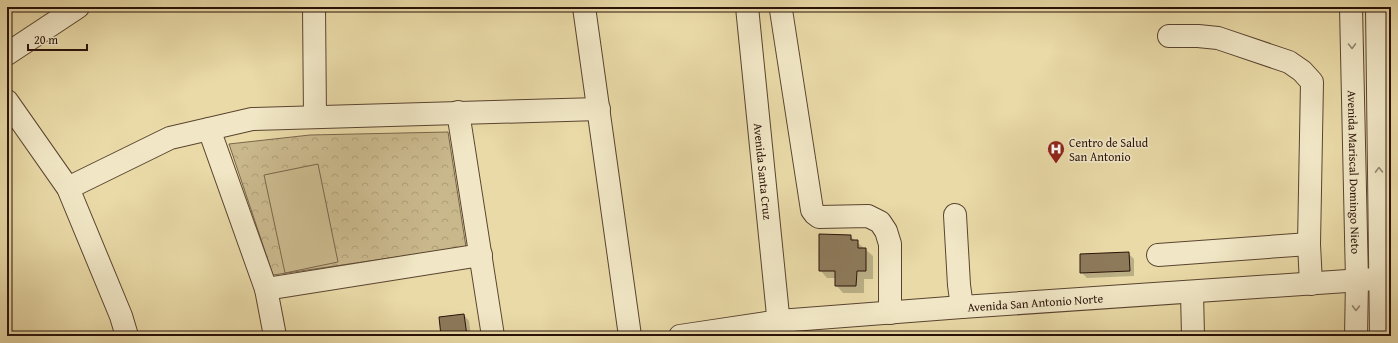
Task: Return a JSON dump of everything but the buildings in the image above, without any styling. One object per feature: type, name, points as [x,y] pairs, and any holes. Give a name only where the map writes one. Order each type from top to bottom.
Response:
[{"type":"street","points":[[7,54],[78,7]]},
{"type":"street","points":[[314,7],[315,117]]},
{"type":"street","points":[[584,7],[630,336]]},
{"type":"street","name":"Avenida Santa Cruz","points":[[747,7],[780,329]]},
{"type":"street","name":"Avenida Mariscal Domingo Nieto","points":[[1351,7],[1357,281],[1356,336]]},
{"type":"street","name":"Avenida Mariscal Domingo Nieto","points":[[1376,7],[1386,278],[1381,336]]},
{"type":"street","points":[[781,10],[812,210],[819,217],[868,216],[880,222],[886,231],[890,244],[890,313]]},
{"type":"street","points":[[1169,36],[1218,38],[1289,62],[1302,71],[1312,82],[1309,244],[1311,284]]},
{"type":"street","points":[[7,101],[68,188],[121,316],[127,336]]},
{"type":"street","points":[[68,188],[170,138],[252,119],[599,109]]},
{"type":"street","points":[[458,112],[493,336]]},
{"type":"street","points":[[209,129],[266,289],[275,336]]},
{"type":"street","points":[[955,215],[959,285],[962,307]]},
{"type":"street","points":[[1158,255],[1309,244]]},
{"type":"street","points":[[266,289],[480,255]]},
{"type":"street","name":"Avenida San Antonio Norte","points":[[680,336],[780,329],[890,313],[962,307],[1386,278]]},
{"type":"street","points":[[1192,292],[1193,336]]},
{"type":"green space","points":[[448,132],[466,247],[273,275],[229,144],[310,135]]},
{"type":"green space","points":[[318,164],[338,262],[285,273],[264,175]]},
{"type":"place","name":"Centro de Salud San Antonio","points":[[1056,164]]}]
